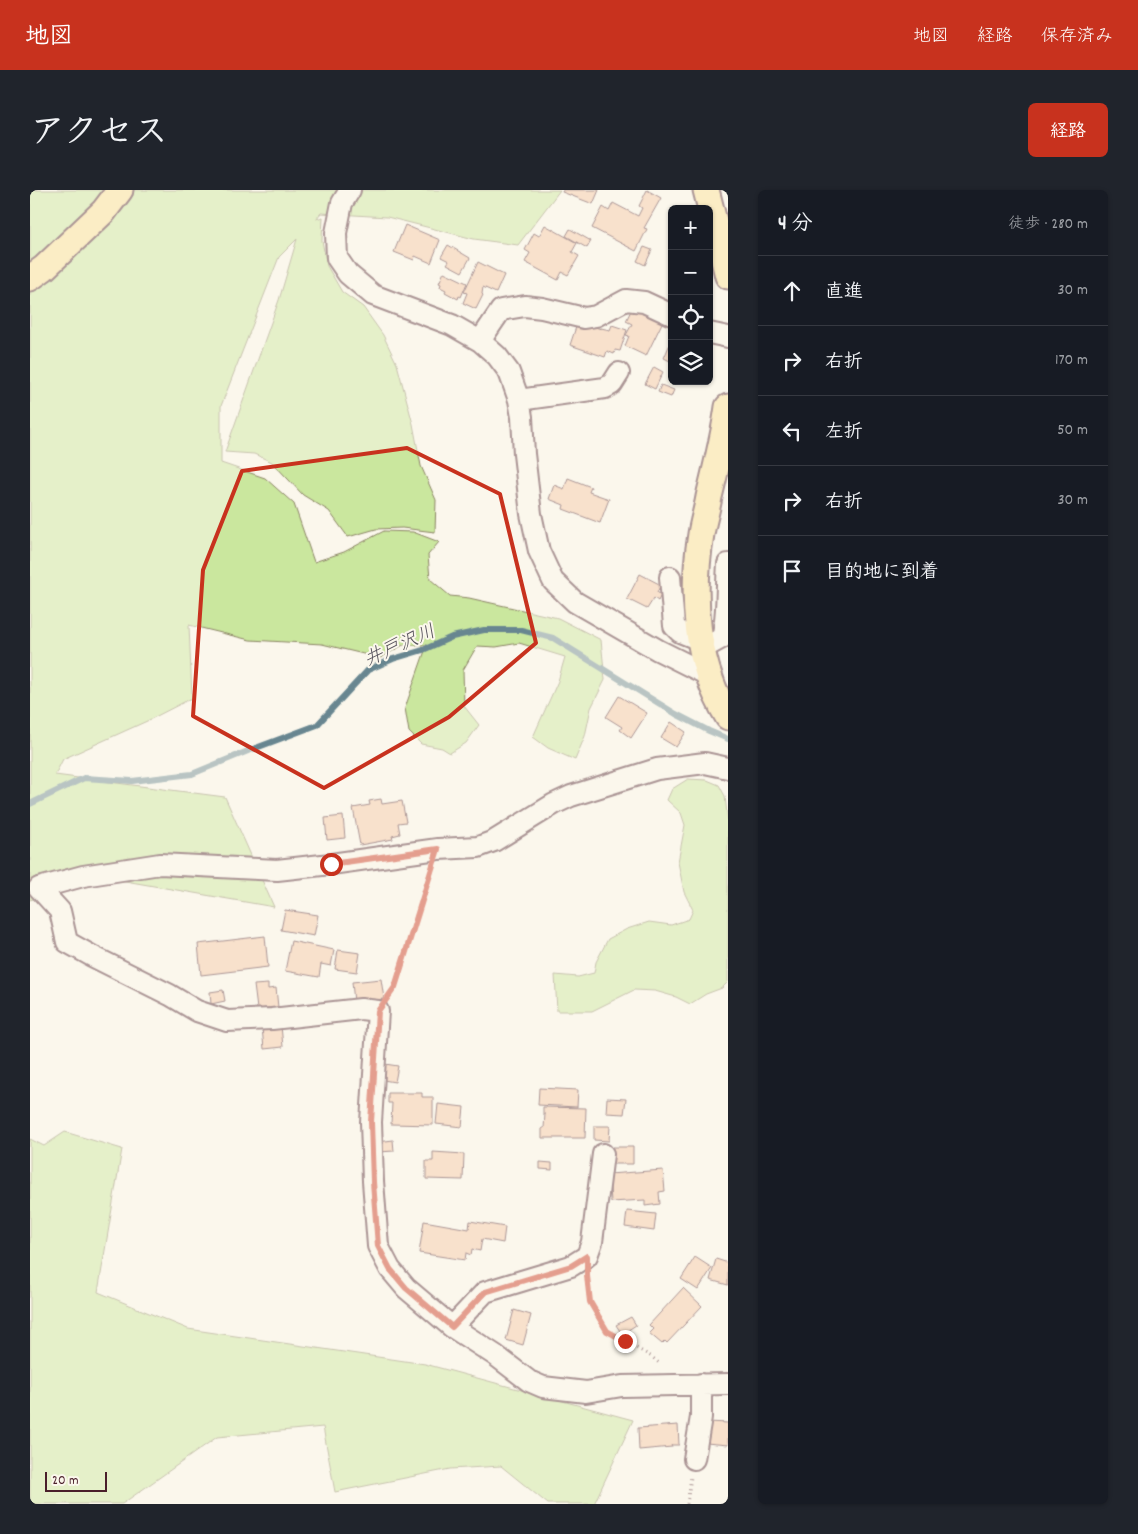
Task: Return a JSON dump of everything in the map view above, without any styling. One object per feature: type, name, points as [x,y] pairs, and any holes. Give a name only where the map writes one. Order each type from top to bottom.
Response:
[{"type":"main road","points":[[30,278],[44,268],[104,211],[120,190]]},
{"type":"main road","points":[[706,190],[728,276]]},
{"type":"main road","points":[[728,407],[717,466],[701,534],[696,582],[701,644],[710,676],[721,705],[728,717]]},
{"type":"street","points":[[350,190],[342,203],[336,233],[337,258],[348,274],[373,295],[452,325],[480,341],[497,356],[509,372],[522,417],[531,514],[539,552],[553,581],[575,602],[658,650],[710,676]]},
{"type":"street","points":[[480,341],[501,310],[525,306],[584,318],[596,316],[626,300],[644,302],[668,314]]},
{"type":"street","points":[[713,334],[728,337]]},
{"type":"street","points":[[518,400],[605,388],[612,384],[619,374]]},
{"type":"street","points":[[670,577],[674,626],[680,632],[701,644],[722,638],[726,626],[728,564]]},
{"type":"street","points":[[728,768],[706,763],[657,769],[571,796],[554,804],[494,842],[478,847],[438,849],[277,870],[160,864],[83,876],[39,888],[60,911],[67,942],[197,1011],[227,1021],[281,1018],[361,1009],[378,1011],[371,1122],[378,1246],[390,1269],[406,1288],[452,1327],[495,1355],[529,1381],[543,1388],[586,1392],[622,1386],[728,1384]]},
{"type":"street","points":[[452,1327],[485,1292],[571,1266],[587,1256],[592,1242],[603,1154]]},
{"type":"street","points":[[692,1385],[701,1417],[694,1459]]},
{"type":"path","points":[[378,1011],[395,987],[438,849]]},
{"type":"path","points":[[587,1256],[590,1302],[607,1331],[652,1357],[692,1385]]},
{"type":"path","points":[[687,1504],[694,1459]]},
{"type":"highlighted area","points":[[407,448],[500,494],[536,643],[449,717],[324,788],[193,716],[203,570],[242,471]]},
{"type":"green space","points":[[30,190],[560,190],[518,245],[474,239],[387,217],[321,213],[316,219],[323,217],[322,241],[327,266],[342,292],[363,307],[383,335],[397,364],[413,424],[421,466],[436,500],[435,532],[402,528],[376,529],[348,537],[329,511],[303,495],[272,462],[254,454],[225,452],[279,300],[297,239],[279,257],[221,406],[221,463],[265,478],[294,504],[314,562],[344,552],[384,531],[413,532],[439,542],[428,555],[430,579],[450,596],[469,598],[558,618],[601,640],[605,680],[591,708],[585,736],[575,760],[548,748],[533,737],[558,681],[565,657],[519,643],[496,647],[477,646],[463,670],[464,706],[479,725],[466,743],[450,753],[442,748],[421,744],[409,732],[405,708],[427,645],[403,645],[380,658],[322,644],[250,640],[189,625],[192,698],[147,721],[63,759],[55,775],[225,797],[274,907],[108,878],[30,900]]},
{"type":"green space","points":[[688,779],[707,780],[719,785],[725,796],[728,823],[728,982],[722,988],[706,994],[690,1004],[676,997],[655,991],[634,990],[592,1011],[557,1011],[555,975],[578,977],[594,973],[596,962],[608,939],[627,929],[649,922],[671,925],[689,919],[693,910],[684,892],[678,862],[685,825],[681,813],[667,800],[672,789]]},
{"type":"green space","points":[[65,1132],[122,1149],[98,1292],[188,1329],[425,1364],[633,1420],[594,1504],[548,1504],[501,1466],[450,1469],[335,1492],[323,1427],[217,1437],[122,1504],[30,1504],[30,1139],[44,1146]]},
{"type":"building","points":[[563,190],[599,190],[593,204],[562,192]]},
{"type":"building","points":[[647,190],[661,198],[644,228],[647,229],[636,251],[592,228],[603,207],[609,211],[613,203],[638,216],[642,208],[639,206]]},
{"type":"building","points":[[405,225],[440,240],[431,263],[415,256],[414,260],[394,252]]},
{"type":"building","points":[[545,225],[577,243],[572,252],[579,256],[568,275],[562,272],[558,280],[525,262],[530,253],[525,250],[534,233],[539,236]]},
{"type":"building","points":[[570,229],[591,241],[587,248],[566,236]]},
{"type":"building","points":[[448,245],[470,258],[462,272],[447,264],[449,261],[441,257]]},
{"type":"building","points":[[644,247],[652,250],[645,265],[637,261]]},
{"type":"building","points":[[478,262],[504,275],[496,293],[483,287],[483,295],[476,309],[463,303],[467,293],[464,292]]},
{"type":"building","points":[[444,272],[467,283],[461,297],[459,296],[458,299],[440,287],[441,284],[439,283]]},
{"type":"building","points":[[634,304],[663,321],[646,356],[625,346],[629,336],[626,335],[632,324],[626,321]]},
{"type":"building","points":[[578,321],[601,329],[610,330],[612,325],[627,330],[620,351],[615,350],[614,354],[607,351],[605,357],[570,345]]},
{"type":"building","points":[[668,348],[668,360],[664,358]]},
{"type":"building","points":[[654,367],[663,372],[655,389],[645,384]]},
{"type":"building","points":[[661,385],[674,390],[671,397],[658,392]]},
{"type":"building","points":[[568,478],[591,487],[589,492],[609,499],[600,523],[563,509],[564,505],[549,499],[554,485],[564,489]]},
{"type":"building","points":[[640,574],[661,585],[657,592],[661,595],[658,601],[654,598],[647,609],[627,599]]},
{"type":"building","points":[[619,696],[647,713],[631,738],[620,730],[622,727],[606,717]]},
{"type":"building","points":[[671,722],[686,732],[676,747],[661,738]]},
{"type":"building","points":[[381,799],[382,804],[402,801],[406,822],[398,823],[400,834],[392,836],[393,839],[360,845],[353,808],[370,805],[369,801]]},
{"type":"building","points":[[343,816],[345,838],[327,840],[325,818]]},
{"type":"building","points":[[285,910],[318,915],[314,936],[281,930]]},
{"type":"building","points":[[265,936],[268,967],[201,975],[198,944]]},
{"type":"building","points":[[291,941],[334,950],[331,966],[321,964],[319,977],[285,971]]},
{"type":"building","points":[[338,950],[360,953],[357,972],[335,969]]},
{"type":"building","points":[[381,979],[384,999],[354,1002],[352,982]]},
{"type":"building","points":[[268,984],[268,989],[276,988],[278,1007],[257,1009],[254,985]]},
{"type":"building","points":[[223,990],[225,1001],[211,1004],[210,992]]},
{"type":"building","points":[[281,1025],[283,1047],[264,1049],[262,1027]]},
{"type":"building","points":[[385,1064],[398,1066],[395,1082],[383,1080]]},
{"type":"building","points":[[539,1088],[578,1090],[577,1107],[538,1105]]},
{"type":"building","points":[[388,1093],[422,1093],[422,1097],[433,1097],[433,1125],[391,1124],[392,1103],[388,1103]]},
{"type":"building","points":[[607,1098],[626,1099],[624,1114],[606,1113]]},
{"type":"building","points":[[438,1104],[464,1107],[462,1127],[436,1124]]},
{"type":"building","points":[[543,1107],[586,1108],[585,1138],[542,1138],[545,1114],[543,1114]]},
{"type":"building","points":[[594,1126],[610,1126],[609,1141],[594,1140]]},
{"type":"building","points":[[393,1140],[394,1151],[379,1152],[378,1142]]},
{"type":"building","points":[[613,1147],[633,1147],[633,1164],[613,1164]]},
{"type":"building","points":[[433,1152],[464,1154],[463,1180],[426,1179],[426,1161],[433,1161]]},
{"type":"building","points":[[540,1162],[552,1163],[552,1170],[540,1169]]},
{"type":"building","points":[[663,1170],[665,1191],[659,1192],[660,1204],[645,1206],[645,1200],[611,1202],[609,1174]]},
{"type":"building","points":[[627,1211],[656,1214],[654,1231],[625,1227]]},
{"type":"building","points":[[424,1221],[469,1229],[470,1221],[505,1227],[503,1243],[482,1239],[480,1251],[472,1249],[471,1255],[466,1253],[465,1260],[419,1253]]},
{"type":"building","points":[[695,1257],[712,1268],[698,1290],[681,1279]]},
{"type":"building","points":[[716,1259],[728,1263],[728,1285],[710,1280]]},
{"type":"building","points":[[683,1288],[702,1306],[667,1343],[665,1341],[662,1344],[649,1333],[653,1329],[649,1325]]},
{"type":"building","points":[[514,1310],[531,1315],[523,1345],[506,1340]]},
{"type":"building","points":[[631,1317],[636,1325],[622,1334],[616,1325]]},
{"type":"building","points":[[708,1422],[728,1423],[728,1445],[706,1443]]},
{"type":"building","points":[[678,1425],[679,1445],[639,1450],[638,1428]]},
{"type":"waterway","name":"井戸沢川","points":[[30,804],[84,778],[132,781],[192,774],[317,725],[368,670],[452,637],[484,630],[521,630],[553,638],[676,714],[728,739]]},
{"type":"route","points":[[331,864],[438,849],[395,987],[378,1011],[371,1122],[373,1182],[378,1246],[390,1269],[406,1288],[452,1327],[485,1292],[571,1266],[587,1256],[590,1302],[607,1331],[625,1341]]}]
